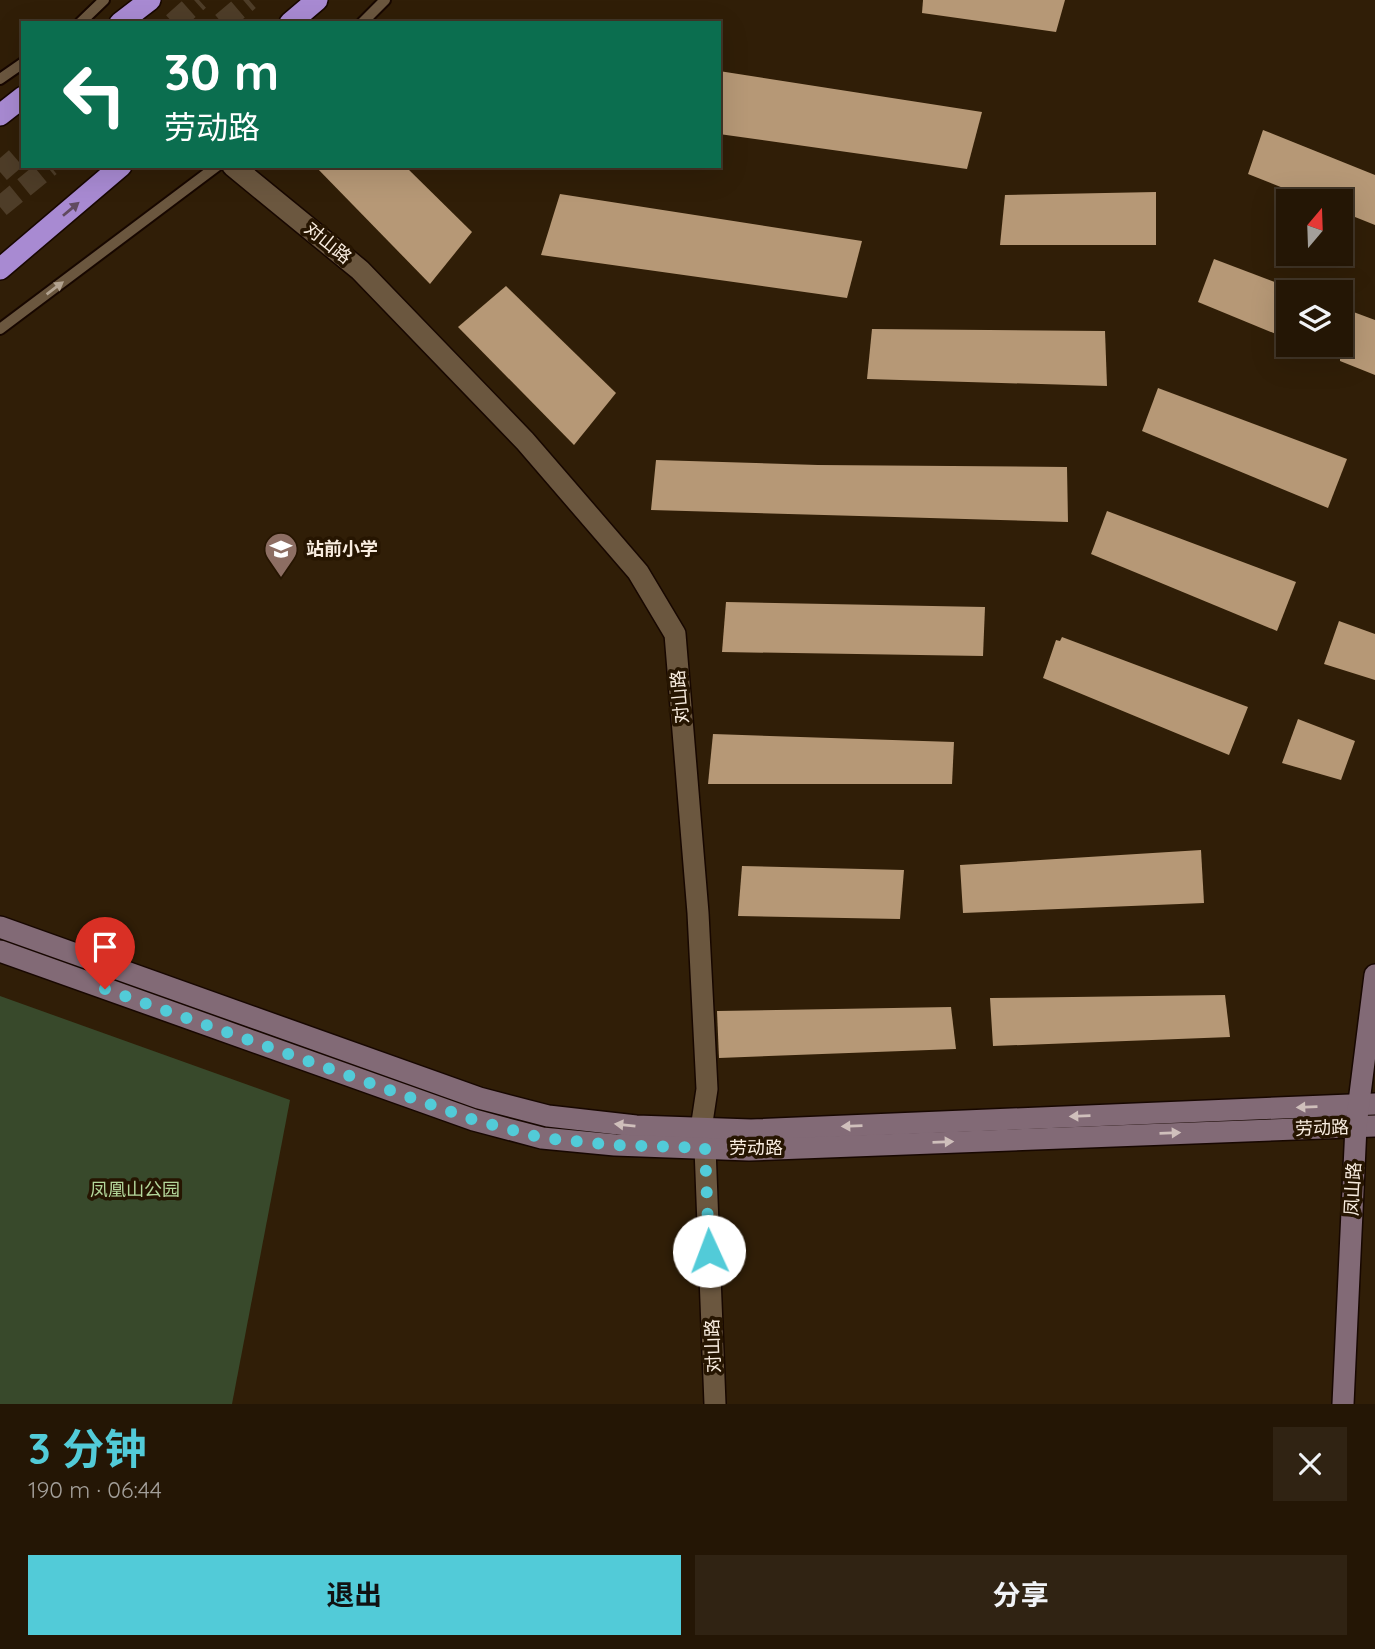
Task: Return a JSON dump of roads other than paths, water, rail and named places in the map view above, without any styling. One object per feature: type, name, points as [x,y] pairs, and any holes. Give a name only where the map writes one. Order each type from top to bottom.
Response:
[{"type":"highway","points":[[123,21],[150,0]]},
{"type":"highway","points":[[292,21],[317,0]]},
{"type":"highway","points":[[0,115],[21,99]]},
{"type":"highway","points":[[0,269],[119,168]]},
{"type":"main road","points":[[0,927],[479,1098],[548,1116],[636,1126],[703,1139],[751,1130],[1367,1104]]},
{"type":"main road","name":"劳动路","points":[[0,951],[474,1120],[542,1138],[615,1145],[703,1139],[749,1150],[1365,1126]]},
{"type":"main road","name":"凤山路","points":[[1343,1404],[1367,1104],[1371,987],[1375,975]]},
{"type":"street","name":"对山路","points":[[235,168],[360,270],[525,441],[638,572],[675,635],[698,914],[707,1089],[703,1139],[715,1404]]},
{"type":"lane","points":[[82,21],[104,0]]},
{"type":"lane","points":[[364,21],[385,0]]},
{"type":"lane","points":[[0,79],[21,64]]},
{"type":"lane","points":[[0,329],[214,168]]},
{"type":"tunnel","points":[[175,21],[199,0]]},
{"type":"tunnel","points":[[224,21],[249,0]]},
{"type":"tunnel","points":[[0,172],[21,154]]},
{"type":"tunnel","points":[[0,207],[48,168]]},
{"type":"place","name":"站前小学","points":[[281,579]]},
{"type":"park label","name":"凤凰山公园","points":[[135,1190]]}]
